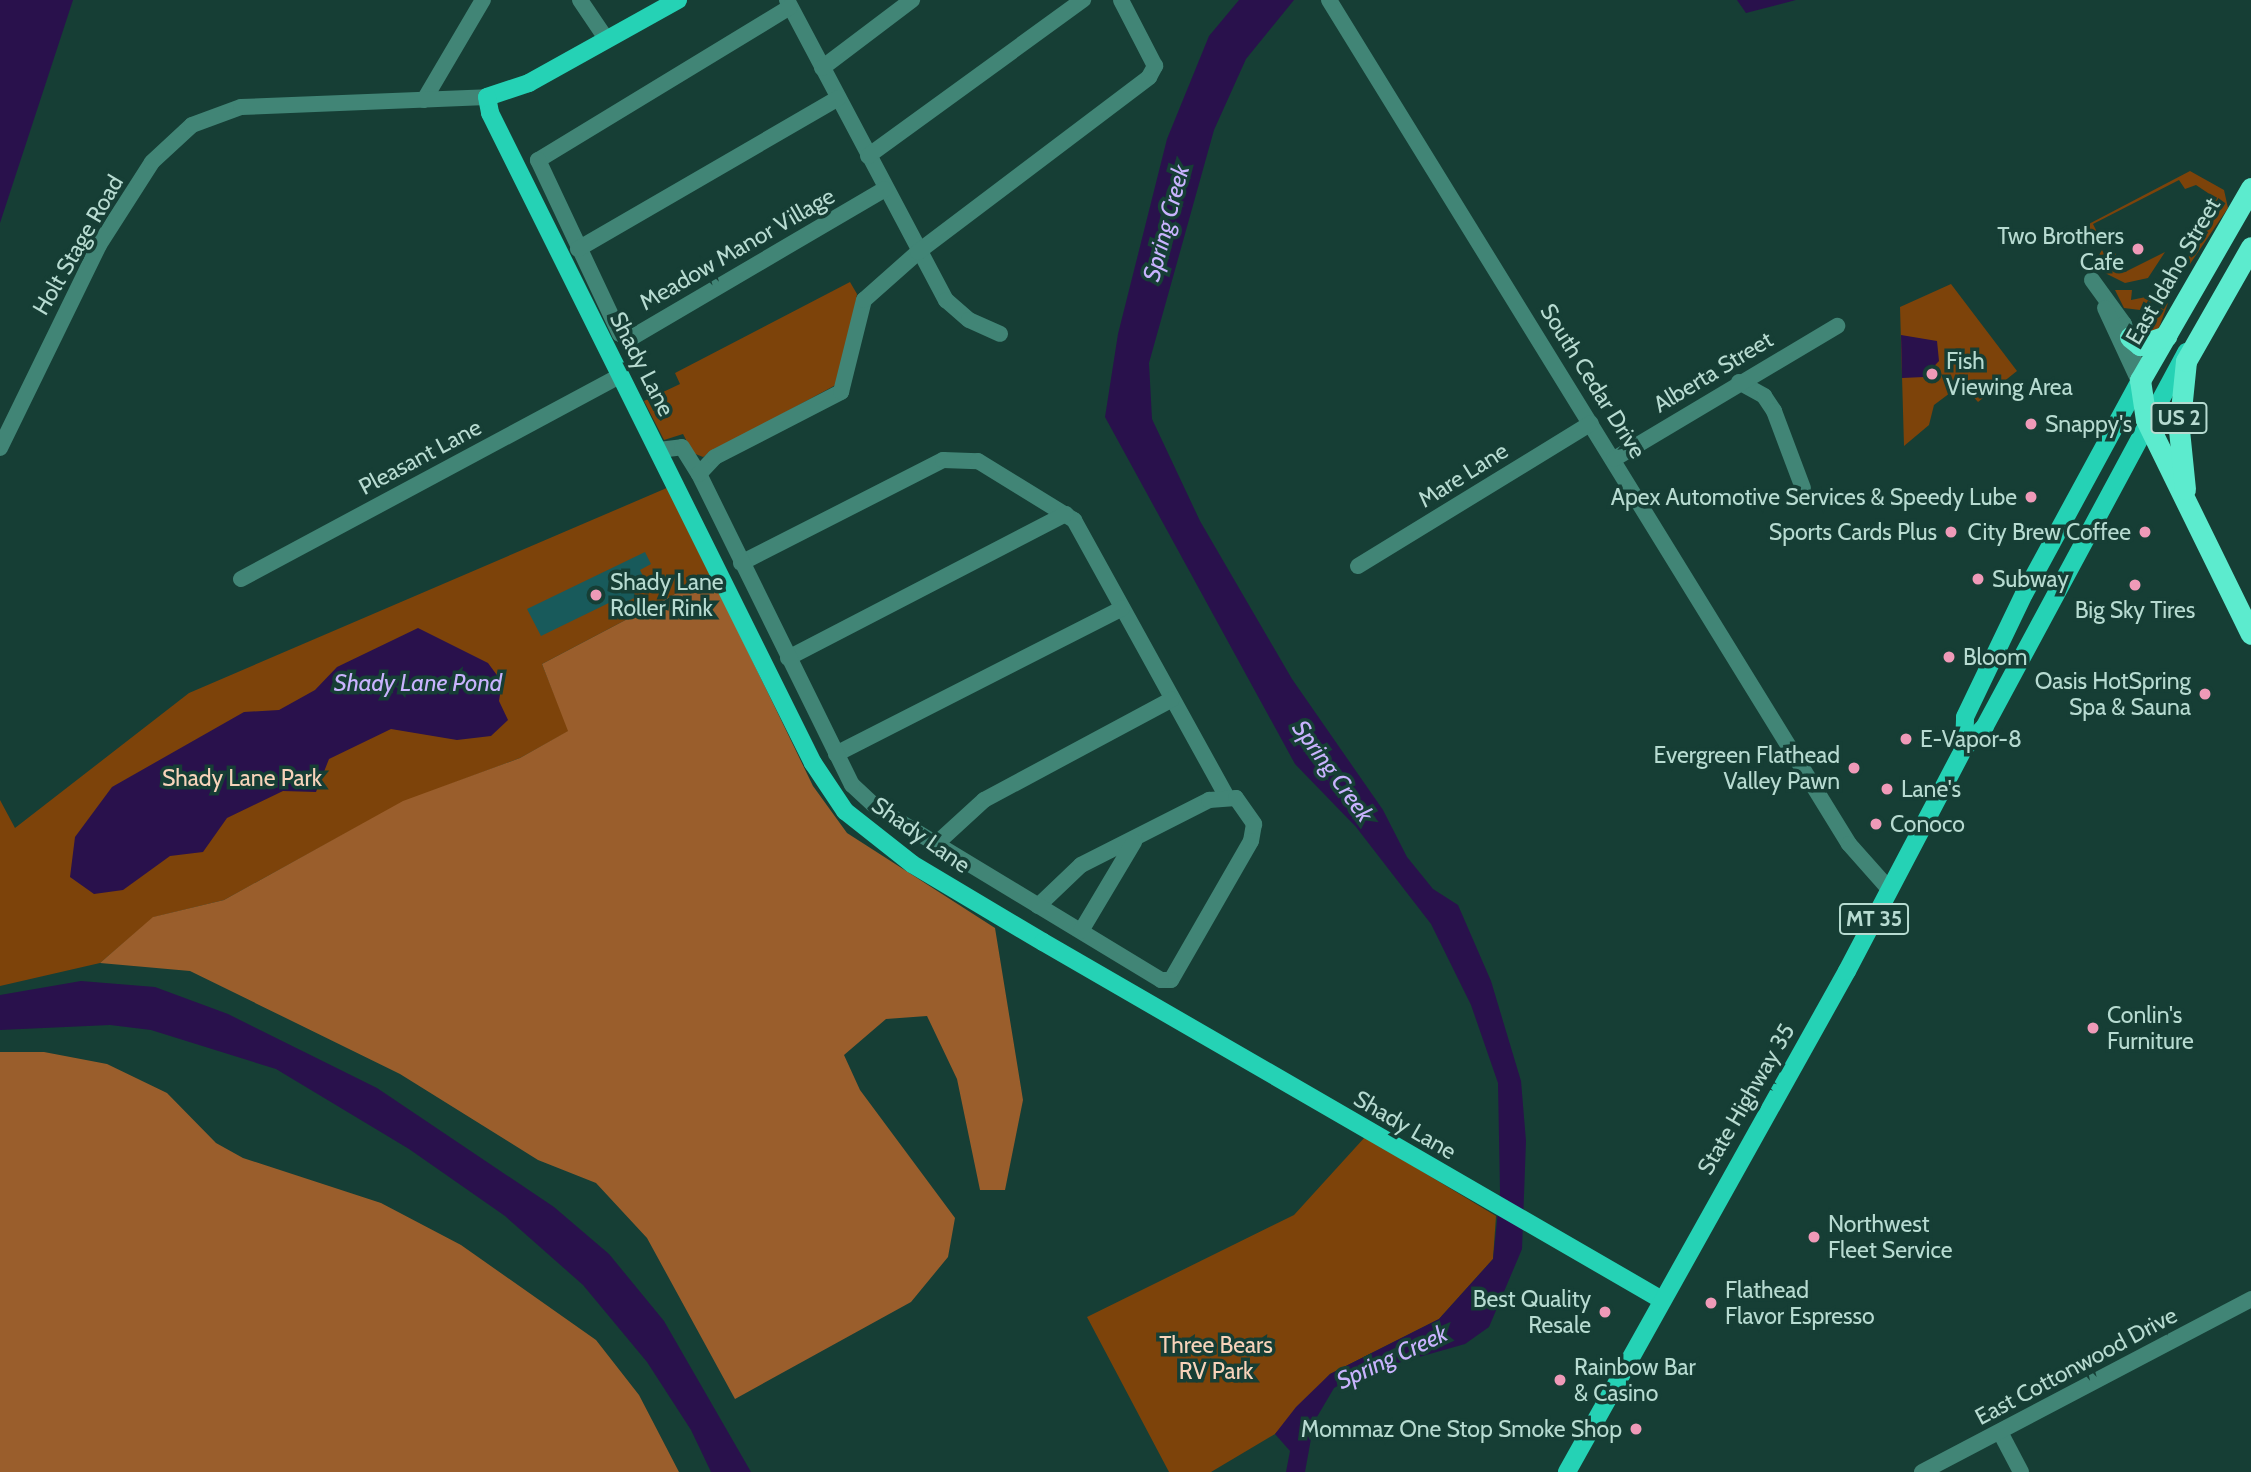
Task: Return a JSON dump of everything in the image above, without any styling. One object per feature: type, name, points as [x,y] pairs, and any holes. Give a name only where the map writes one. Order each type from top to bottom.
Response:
[{"type":"highway","name":"East Idaho Street","points":[[2140,380],[2251,188]]},
{"type":"highway","name":"US 2","points":[[2184,502],[2179,412],[2186,361],[2197,335],[2251,247]]},
{"type":"highway","points":[[2130,337],[2140,345],[2166,336]]},
{"type":"highway","name":"US 2","points":[[2140,380],[2146,420],[2251,634]]},
{"type":"main road","points":[[487,97],[529,83],[678,0]]},
{"type":"main road","name":"Shady Lane","points":[[487,97],[493,126],[659,450],[813,763],[845,811],[912,864],[1662,1300]]},
{"type":"main road","name":"MT 35","points":[[2146,420],[2197,335]]},
{"type":"main road","name":"State Highway 35","points":[[1964,748],[1965,718],[2018,606],[2140,380]]},
{"type":"main road","name":"State Highway 35","points":[[1567,1472],[1964,748],[1985,726],[2146,420]]},
{"type":"street","points":[[424,100],[484,0]]},
{"type":"street","points":[[580,0],[607,40]]},
{"type":"street","points":[[822,68],[912,0]]},
{"type":"street","points":[[868,156],[1083,0]]},
{"type":"street","points":[[699,474],[715,457],[841,392],[848,380],[858,309],[918,252],[1149,78],[1155,66],[1121,0]]},
{"type":"street","name":"South Cedar Drive","points":[[1329,0],[1849,844],[1889,889]]},
{"type":"street","name":"Meadow Manor Village","points":[[885,189],[631,338],[620,334],[538,169],[545,150],[788,3],[918,252],[946,300],[968,320],[1000,334]]},
{"type":"street","points":[[424,100],[487,97]]},
{"type":"street","points":[[578,249],[838,98]]},
{"type":"street","name":"Holt Stage Road","points":[[0,448],[99,245],[152,162],[192,125],[241,107],[424,100]]},
{"type":"street","points":[[2092,280],[2130,337],[2140,380],[2132,376],[2092,280]]},
{"type":"street","name":"Alberta Street","points":[[1614,459],[1739,382],[1837,326]]},
{"type":"street","name":"Pleasant Lane","points":[[241,579],[620,376]]},
{"type":"street","points":[[1739,382],[1764,396],[1774,411],[1803,488]]},
{"type":"street","name":"Mare Lane","points":[[1358,566],[1591,422]]},
{"type":"street","points":[[659,450],[682,447],[699,474],[741,563],[836,754],[861,796],[1161,980],[1177,976],[1251,841],[1254,824],[1246,809],[1226,795],[1122,608],[1066,514],[978,461],[955,457],[741,563]]},
{"type":"street","points":[[789,658],[1066,514]]},
{"type":"street","points":[[836,754],[1122,608]]},
{"type":"street","points":[[936,844],[976,805],[1172,699]]},
{"type":"street","points":[[1038,906],[1082,865],[1226,795]]},
{"type":"street","points":[[1081,931],[1134,842]]},
{"type":"street","points":[[1043,942],[1059,918]]},
{"type":"street","name":"East Cottonwood Drive","points":[[1922,1472],[2251,1299]]},
{"type":"street","points":[[2000,1432],[2021,1472]]},
{"type":"green space","points":[[2190,171],[2224,190],[2228,208],[2175,286],[2140,310],[2124,308],[2115,290],[2132,290],[2131,300],[2156,295],[2160,284],[2169,289],[2200,238],[2191,232],[2194,228],[2203,233],[2217,210],[2209,203],[2217,199],[2196,185],[2185,189],[2179,180],[2093,224],[2098,234],[2087,234],[2085,226]]},
{"type":"green space","points":[[2102,250],[2106,258],[2115,253],[2125,272],[2165,252],[2148,278],[2125,283],[2101,271],[2096,260]]},
{"type":"green space","points":[[850,282],[857,294],[843,381],[703,457],[693,453],[683,434],[664,440],[644,401],[680,384],[675,373]]},
{"type":"green space","points":[[1951,284],[2017,371],[1978,402],[1962,384],[1934,405],[1929,425],[1904,446],[1900,307]]},
{"type":"green space","points":[[2168,303],[2157,333],[2148,338],[2132,328]]},
{"type":"green space","name":"Shady Lane Park","points":[[669,487],[711,575],[542,664],[569,731],[520,758],[403,802],[224,900],[154,917],[100,963],[0,986],[0,800],[15,828],[189,693]]},
{"type":"green space","name":"Three Bears RV Park","points":[[1365,1137],[1496,1216],[1493,1259],[1439,1319],[1330,1374],[1275,1434],[1211,1472],[1169,1472],[1087,1317],[1294,1215]]},
{"type":"shaded area","points":[[711,575],[813,786],[847,833],[995,928],[1023,1100],[1005,1190],[980,1190],[957,1079],[927,1016],[886,1019],[844,1055],[860,1090],[955,1218],[948,1257],[911,1302],[735,1399],[647,1238],[596,1183],[538,1160],[400,1074],[190,971],[100,963],[153,917],[224,900],[403,801],[520,758],[568,731],[542,664]]},
{"type":"shaded area","points":[[0,1052],[44,1052],[107,1064],[167,1093],[216,1143],[243,1158],[381,1203],[461,1245],[596,1340],[639,1395],[679,1472],[0,1472]]},
{"type":"water","points":[[0,0],[73,0],[0,223]]},
{"type":"water","name":"Spring Creek","points":[[1239,0],[1294,0],[1246,59],[1214,130],[1149,363],[1152,419],[1200,521],[1292,679],[1383,810],[1407,857],[1433,889],[1458,905],[1491,981],[1521,1081],[1526,1141],[1522,1249],[1489,1327],[1465,1344],[1359,1374],[1334,1388],[1314,1422],[1305,1472],[1286,1472],[1290,1451],[1275,1434],[1296,1407],[1330,1374],[1439,1319],[1493,1259],[1500,1192],[1498,1083],[1471,1005],[1431,924],[1356,827],[1295,764],[1105,417],[1118,334],[1167,139],[1209,36]]},
{"type":"water","points":[[1737,0],[1796,0],[1746,13]]},
{"type":"water","points":[[1901,335],[1937,341],[1939,361],[1924,377],[1902,378]]},
{"type":"water","name":"Shady Lane Pond","points":[[418,628],[488,663],[502,682],[499,701],[508,720],[491,736],[457,740],[391,729],[329,759],[316,792],[283,791],[227,818],[203,852],[170,856],[123,890],[94,894],[70,877],[75,837],[112,787],[244,712],[279,710],[315,690],[337,667]]},
{"type":"water","points":[[81,981],[155,987],[228,1014],[377,1088],[554,1207],[609,1254],[664,1321],[751,1472],[711,1472],[691,1430],[647,1362],[583,1285],[505,1216],[409,1149],[276,1069],[151,1030],[110,1025],[0,1030],[0,995]]},
{"type":"building","name":"Shady Lane Roller Rink","points":[[645,552],[651,564],[640,570],[648,586],[634,593],[636,597],[623,604],[619,598],[541,636],[527,609]]},
{"type":"place","name":"Two Brothers Cafe","points":[[2138,249]]},
{"type":"place","name":"Fish Viewing Area","points":[[1932,374]]},
{"type":"place","name":"Snappy's","points":[[2031,424]]},
{"type":"place","name":"Apex Automotive Services & Speedy Lube","points":[[2031,497]]},
{"type":"place","name":"Sports Cards Plus","points":[[1951,532]]},
{"type":"place","name":"City Brew Coffee","points":[[2145,532]]},
{"type":"place","name":"Subway","points":[[1978,579]]},
{"type":"place","name":"Big Sky Tires","points":[[2135,585]]},
{"type":"place","name":"Shady Lane Roller Rink","points":[[596,595]]},
{"type":"place","name":"Bloom","points":[[1949,657]]},
{"type":"place","name":"Oasis HotSpring Spa & Sauna","points":[[2205,694]]},
{"type":"place","name":"E-Vapor-8","points":[[1906,739]]},
{"type":"place","name":"Evergreen Flathead Valley Pawn","points":[[1854,768]]},
{"type":"place","name":"Lane's","points":[[1887,789]]},
{"type":"place","name":"Conoco","points":[[1876,824]]},
{"type":"place","name":"Conlin's Furniture","points":[[2093,1028]]},
{"type":"place","name":"Northwest Fleet Service","points":[[1814,1237]]},
{"type":"place","name":"Flathead Flavor Espresso","points":[[1711,1303]]},
{"type":"place","name":"Best Quality Resale","points":[[1605,1312]]},
{"type":"place","name":"Rainbow Bar & Casino","points":[[1560,1380]]},
{"type":"place","name":"Mommaz One Stop Smoke Shop","points":[[1636,1429]]}]
